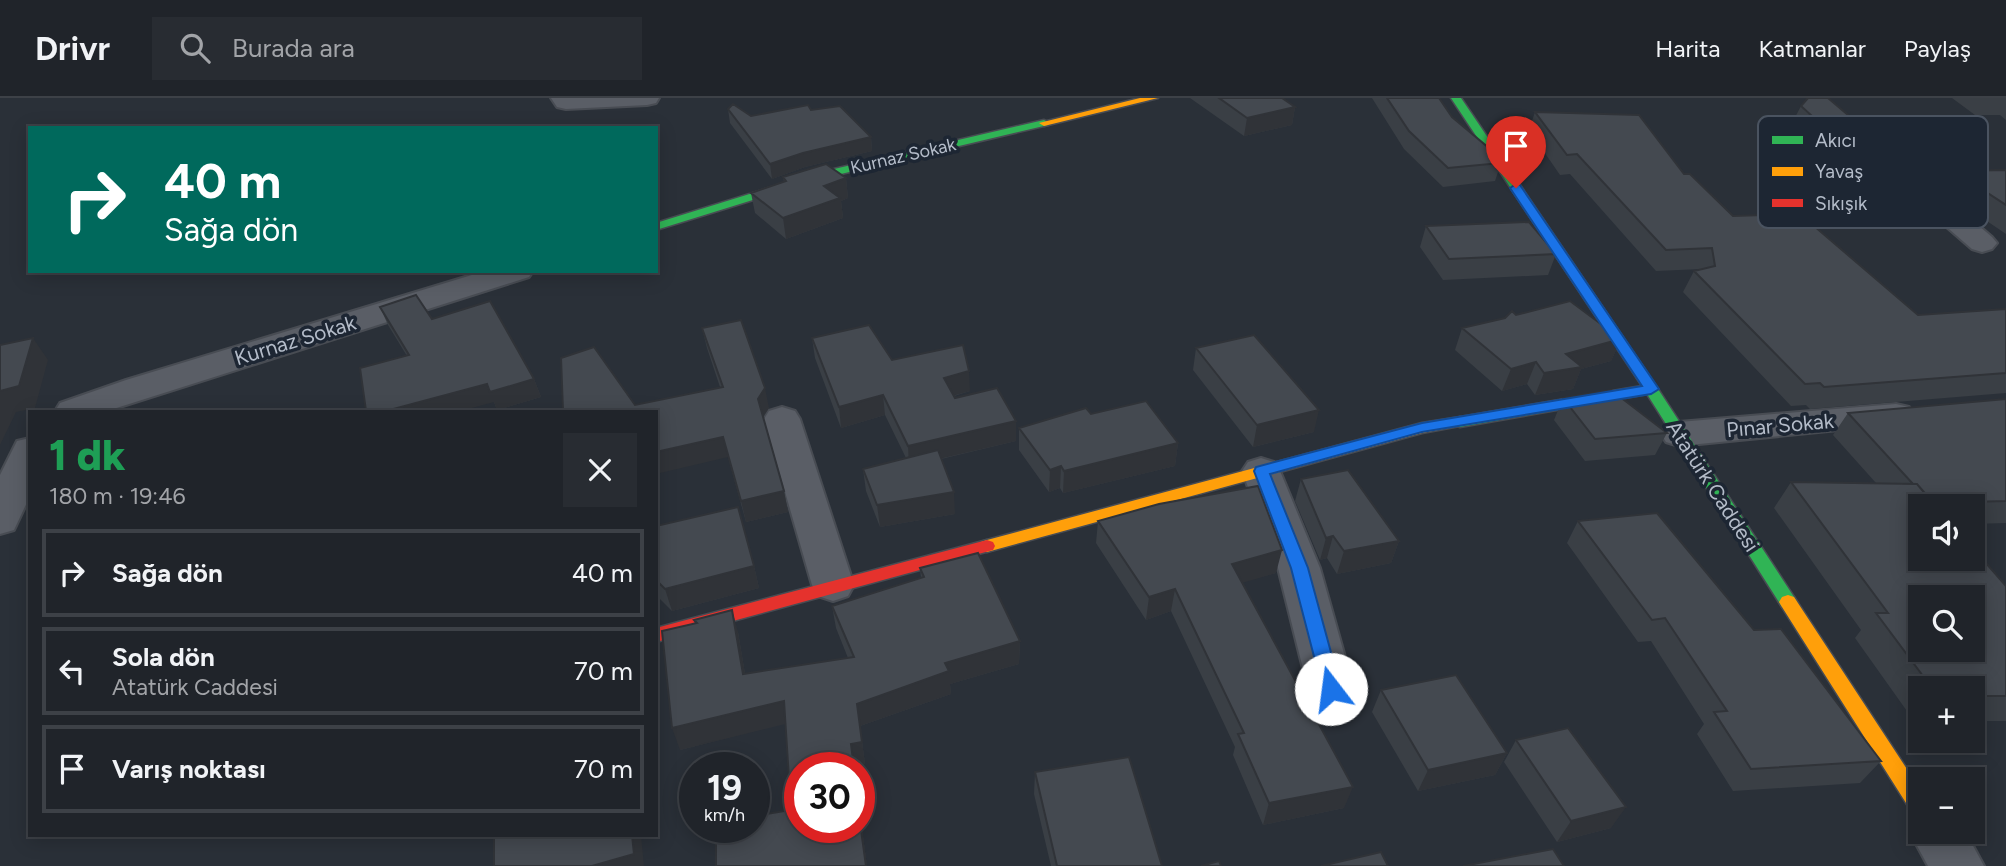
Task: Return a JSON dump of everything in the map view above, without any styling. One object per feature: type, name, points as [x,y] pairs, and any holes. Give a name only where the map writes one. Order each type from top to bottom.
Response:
[{"type":"street","points":[[563,98],[566,102],[647,98]]},
{"type":"street","name":"Kurnaz Sokak","points":[[658,226],[821,175],[1153,98]]},
{"type":"street","name":"Atatürk Caddesi","points":[[1455,98],[1651,389],[1908,788]]},
{"type":"street","points":[[1965,228],[1982,243]]},
{"type":"street","name":"Kurnaz Sokak","points":[[76,410],[138,388],[512,273]]},
{"type":"street","points":[[658,634],[1422,428],[1651,389]]},
{"type":"street","name":"Pınar Sokak","points":[[1679,434],[1924,413]]},
{"type":"street","points":[[782,419],[833,585]]},
{"type":"street","points":[[0,520],[28,455]]},
{"type":"street","points":[[1261,471],[1299,568],[1331,689]]},
{"type":"street","points":[[1944,844],[1958,866]]},
{"type":"building","points":[[1219,98],[1282,98],[1295,107],[1247,118]]},
{"type":"building","points":[[1387,98],[1439,98],[1452,117],[1496,154],[1501,163],[1448,168],[1409,131]]},
{"type":"building","points":[[1808,98],[1828,98],[1849,116],[1812,116],[1801,106]]},
{"type":"building","points":[[733,104],[751,116],[808,105],[811,110],[840,106],[871,137],[803,153],[770,164],[728,109]]},
{"type":"building","points":[[1535,112],[1639,115],[1684,174],[1690,174],[1733,216],[1758,215],[1758,228],[1816,228],[1918,315],[2006,309],[2006,373],[1824,387],[1820,383],[1805,384],[1694,271],[1715,266],[1712,248],[1666,250],[1577,154],[1567,155]]},
{"type":"building","points":[[826,164],[846,178],[824,186],[840,198],[783,218],[751,193],[786,181],[783,177]]},
{"type":"building","points":[[1988,170],[2006,170],[2006,205],[1988,193]]},
{"type":"building","points":[[1529,222],[1556,254],[1449,259],[1426,226]]},
{"type":"building","points":[[416,295],[432,319],[490,301],[534,379],[490,392],[487,384],[390,410],[366,410],[360,368],[409,355],[380,307]]},
{"type":"building","points":[[1570,301],[1621,339],[1566,354],[1582,367],[1544,373],[1536,362],[1511,369],[1462,328],[1505,318],[1512,311],[1516,315]]},
{"type":"building","points":[[741,320],[765,388],[758,399],[784,491],[741,501],[723,437],[658,452],[658,410],[563,410],[561,358],[594,347],[635,405],[723,387],[702,328]]},
{"type":"building","points":[[869,325],[892,360],[963,345],[969,371],[944,378],[955,398],[997,388],[1016,421],[908,446],[883,395],[839,407],[812,338]]},
{"type":"building","points":[[1254,335],[1319,410],[1257,425],[1196,348]]},
{"type":"building","points":[[33,338],[19,386],[0,391],[0,345]]},
{"type":"building","points":[[1611,390],[1667,433],[1595,439],[1563,398]]},
{"type":"building","points":[[2006,399],[2006,501],[1985,502],[1985,494],[1925,494],[1848,413]]},
{"type":"building","points":[[1146,401],[1178,443],[1064,471],[1061,466],[1050,470],[1019,428],[1086,408],[1091,414]]},
{"type":"building","points":[[938,450],[954,492],[877,505],[863,469]]},
{"type":"building","points":[[1348,470],[1399,541],[1344,551],[1333,536],[1326,538],[1301,479]]},
{"type":"building","points":[[1791,482],[1917,484],[1926,494],[1908,494],[1908,571],[1985,571],[1985,562],[2006,586],[2006,696],[1985,696],[1985,676],[1923,676],[1913,662],[1985,662],[1985,585],[1908,585],[1908,656],[1876,613],[1888,613]]},
{"type":"building","points":[[1258,486],[1282,550],[1232,564],[1353,787],[1269,803],[1238,734],[1244,733],[1175,589],[1149,597],[1098,521],[1159,504]]},
{"type":"building","points":[[738,507],[754,566],[665,589],[658,582],[658,526]]},
{"type":"building","points":[[1657,513],[1754,630],[1781,629],[1881,761],[1751,769],[1714,712],[1727,711],[1665,618],[1652,620],[1578,521]]},
{"type":"building","points":[[978,553],[1020,641],[945,663],[949,671],[857,704],[862,742],[851,744],[852,752],[787,752],[784,701],[672,728],[662,631],[697,623],[694,620],[732,610],[743,674],[854,657],[832,606],[924,577],[920,568]]},
{"type":"building","points":[[1456,675],[1507,753],[1428,770],[1381,690]]},
{"type":"building","points":[[1568,728],[1626,807],[1571,821],[1516,740]]},
{"type":"building","points":[[1129,757],[1162,866],[1057,866],[1035,772]]},
{"type":"building","points":[[784,811],[784,843],[863,843],[866,866],[716,866],[716,843],[770,843],[770,813]]},
{"type":"building","points":[[494,837],[632,837],[634,854],[592,866],[494,866]]},
{"type":"building","points":[[1553,849],[1564,866],[1463,866]]},
{"type":"building","points":[[1381,852],[1388,866],[1321,866]]},
{"type":"building","points":[[1219,861],[1221,866],[1201,866]]},
{"type":"traffic: fast","points":[[1456,98],[1651,389],[1788,602]]},
{"type":"traffic: fast","points":[[658,226],[821,175],[1044,123]]},
{"type":"traffic: fast","points":[[1460,422],[1651,389]]},
{"type":"traffic: slow","points":[[1044,123],[1153,98]]},
{"type":"traffic: slow","points":[[987,546],[1422,428],[1460,422]]},
{"type":"traffic: slow","points":[[1788,602],[1908,788]]},
{"type":"traffic: jam","points":[[658,634],[987,546]]},
{"type":"route","points":[[1331,689],[1299,568],[1261,471],[1422,428],[1651,389],[1516,188]]}]
